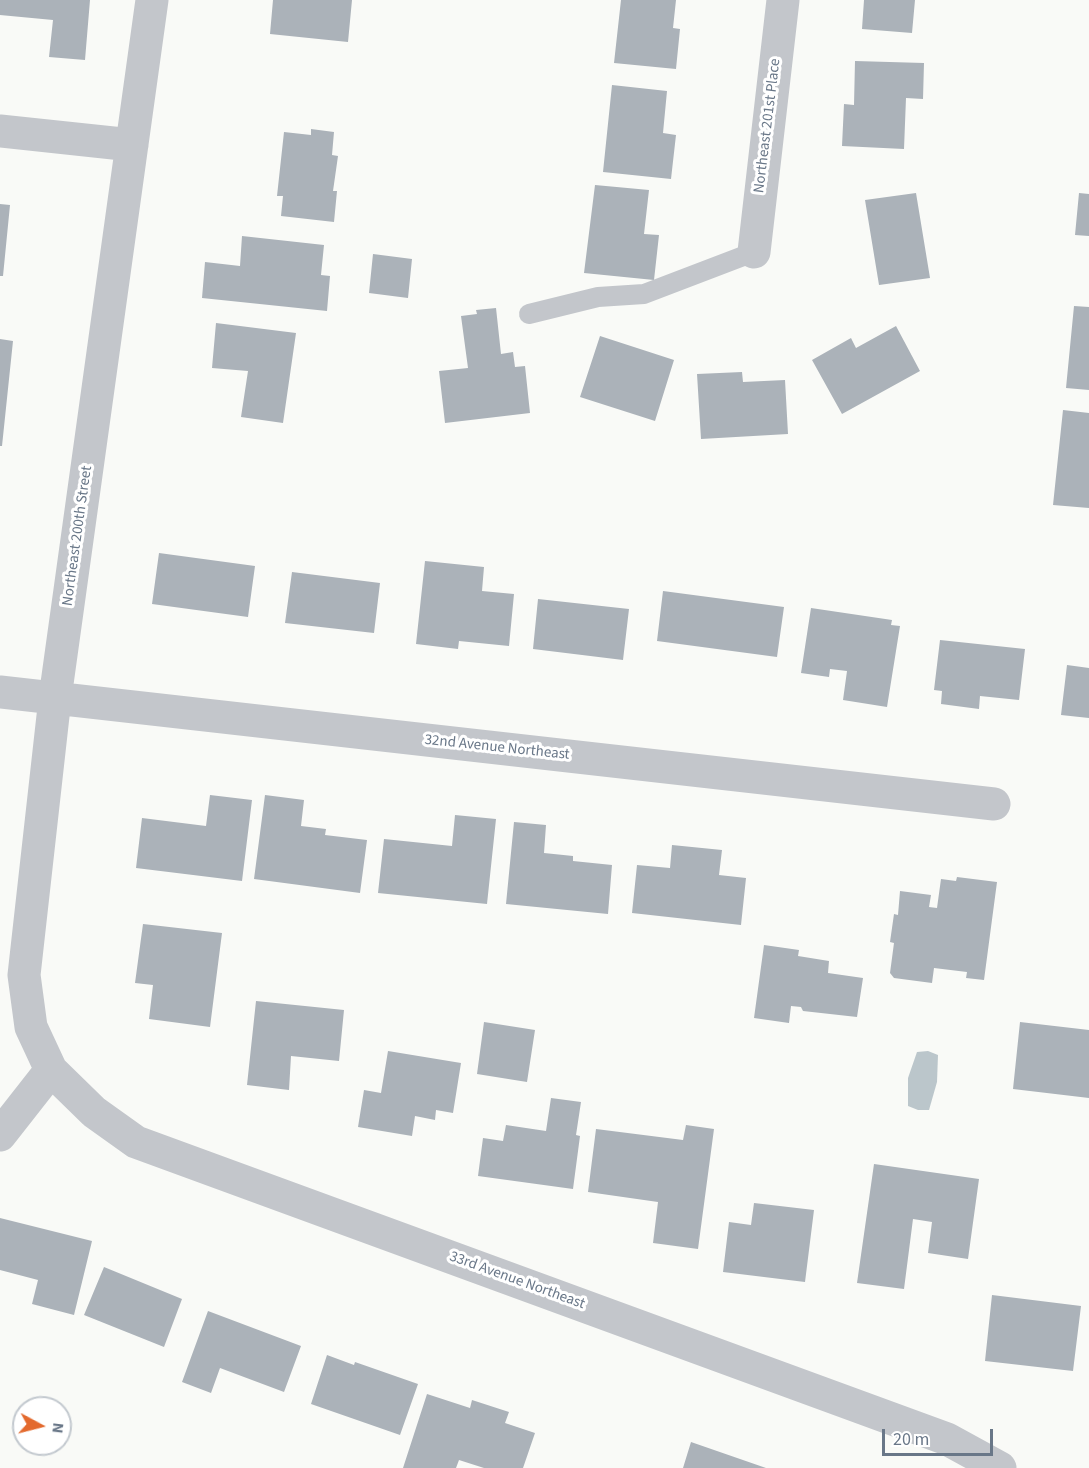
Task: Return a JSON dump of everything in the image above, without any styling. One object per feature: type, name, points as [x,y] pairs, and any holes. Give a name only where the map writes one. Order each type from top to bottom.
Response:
[{"type":"street","name":"Northeast 200th Street","points":[[51,1070],[31,1027],[24,975],[55,698],[152,0]]},
{"type":"street","name":"Northeast 201st Place","points":[[754,252],[783,0]]},
{"type":"street","points":[[0,131],[132,145]]},
{"type":"street","name":"32nd Avenue Northeast","points":[[0,692],[994,804]]},
{"type":"street","points":[[0,1135],[51,1070]]},
{"type":"street","name":"33rd Avenue Northeast","points":[[51,1070],[94,1112],[136,1142],[947,1439],[1000,1468]]},
{"type":"lane","points":[[529,314],[598,297],[644,294],[754,252]]},
{"type":"shaded area","points":[[928,1051],[938,1055],[937,1082],[929,1110],[918,1110],[908,1106],[908,1078],[917,1052]]},
{"type":"building","points":[[0,0],[90,0],[85,60],[49,57],[53,20],[0,15]]},
{"type":"building","points":[[273,0],[352,0],[348,42],[270,34]]},
{"type":"building","points":[[621,0],[676,0],[673,28],[680,29],[676,69],[614,63]]},
{"type":"building","points":[[864,0],[915,0],[912,33],[862,29]]},
{"type":"building","points":[[855,61],[924,63],[923,99],[906,98],[904,149],[842,146],[844,104],[854,105]]},
{"type":"building","points":[[612,85],[667,91],[663,133],[676,135],[671,179],[603,172]]},
{"type":"building","points":[[311,129],[334,132],[332,155],[338,156],[333,191],[337,191],[334,222],[281,216],[283,196],[277,196],[284,132],[311,135]]},
{"type":"building","points":[[595,185],[649,190],[644,234],[659,235],[654,280],[584,273]]},
{"type":"building","points":[[916,193],[930,278],[879,285],[865,200]]},
{"type":"building","points":[[1079,193],[1089,194],[1089,236],[1075,235]]},
{"type":"building","points":[[0,204],[10,205],[3,276],[0,276]]},
{"type":"building","points":[[242,236],[324,245],[321,275],[330,276],[327,311],[202,298],[205,262],[240,266]]},
{"type":"building","points":[[373,254],[412,259],[408,298],[369,293]]},
{"type":"building","points":[[1074,306],[1089,307],[1089,390],[1066,388]]},
{"type":"building","points":[[496,308],[501,354],[513,352],[515,367],[525,366],[530,413],[445,423],[439,371],[468,368],[461,316],[477,314],[476,310]]},
{"type":"building","points":[[216,323],[296,333],[283,423],[241,417],[248,371],[212,368]]},
{"type":"building","points":[[896,326],[920,371],[842,414],[812,360],[851,338],[856,348]]},
{"type":"building","points":[[600,336],[674,360],[655,421],[580,397]]},
{"type":"building","points":[[0,339],[13,341],[2,446],[0,446]]},
{"type":"building","points":[[742,372],[743,382],[785,380],[788,434],[701,439],[697,374]]},
{"type":"building","points":[[1063,410],[1089,413],[1089,508],[1053,505]]},
{"type":"building","points":[[159,553],[255,566],[248,617],[152,604]]},
{"type":"building","points":[[425,561],[484,567],[482,591],[514,594],[509,646],[459,641],[458,649],[416,644]]},
{"type":"building","points":[[292,572],[380,583],[374,633],[285,623]]},
{"type":"building","points":[[663,591],[784,607],[777,657],[657,641]]},
{"type":"building","points":[[538,599],[629,609],[623,660],[533,649]]},
{"type":"building","points":[[811,608],[892,620],[891,625],[900,626],[887,707],[843,700],[847,671],[830,669],[829,677],[801,673]]},
{"type":"building","points":[[940,640],[1025,649],[1019,700],[980,696],[979,709],[941,704],[942,691],[934,690]]},
{"type":"building","points":[[1067,665],[1089,668],[1089,718],[1061,715]]},
{"type":"building","points":[[210,795],[252,800],[242,881],[136,868],[142,818],[206,826]]},
{"type":"building","points":[[265,795],[304,800],[301,826],[326,829],[325,835],[367,840],[360,893],[254,879]]},
{"type":"building","points":[[455,815],[496,819],[487,904],[378,893],[384,839],[452,846]]},
{"type":"building","points":[[514,822],[546,825],[544,853],[573,856],[573,861],[612,865],[608,914],[506,904]]},
{"type":"building","points":[[672,845],[722,850],[719,875],[746,878],[741,925],[632,913],[637,865],[670,868]]},
{"type":"building","points":[[957,877],[997,882],[984,980],[966,978],[967,972],[934,968],[932,983],[894,978],[890,973],[894,943],[890,942],[894,914],[898,915],[900,891],[931,895],[929,907],[937,908],[941,879],[956,881]]},
{"type":"building","points":[[143,924],[222,933],[210,1027],[149,1019],[153,985],[135,983]]},
{"type":"building","points":[[764,945],[799,950],[798,956],[829,961],[828,973],[863,978],[857,1017],[803,1011],[801,1007],[791,1006],[789,1023],[754,1018]]},
{"type":"building","points":[[256,1001],[344,1010],[339,1061],[291,1056],[289,1090],[247,1085]]},
{"type":"building","points":[[484,1022],[535,1030],[527,1082],[477,1074]]},
{"type":"building","points":[[1020,1022],[1089,1030],[1089,1098],[1013,1089]]},
{"type":"building","points":[[388,1051],[461,1063],[453,1113],[436,1110],[435,1120],[415,1116],[412,1136],[358,1127],[364,1090],[381,1093]]},
{"type":"building","points":[[551,1098],[581,1102],[576,1135],[580,1136],[573,1189],[478,1176],[483,1138],[503,1141],[506,1125],[546,1131]]},
{"type":"building","points":[[686,1125],[714,1129],[698,1249],[653,1243],[658,1202],[588,1192],[596,1129],[683,1140]]},
{"type":"building","points":[[874,1164],[979,1179],[968,1259],[928,1253],[932,1222],[913,1219],[904,1289],[857,1283]]},
{"type":"building","points":[[754,1203],[814,1210],[805,1282],[723,1272],[729,1222],[751,1225]]},
{"type":"building","points":[[0,1218],[92,1241],[74,1315],[32,1304],[38,1280],[0,1270]]},
{"type":"building","points":[[104,1267],[182,1299],[164,1347],[84,1315]]},
{"type":"building","points":[[992,1295],[1081,1306],[1073,1371],[985,1361]]},
{"type":"building","points":[[208,1311],[301,1346],[284,1392],[220,1368],[211,1393],[182,1382]]},
{"type":"building","points":[[327,1355],[354,1365],[355,1362],[418,1384],[400,1435],[311,1404]]},
{"type":"building","points":[[427,1394],[470,1408],[472,1400],[509,1412],[505,1423],[535,1433],[523,1468],[484,1468],[459,1460],[456,1468],[403,1468]]},
{"type":"building","points":[[691,1442],[766,1468],[683,1468]]}]
